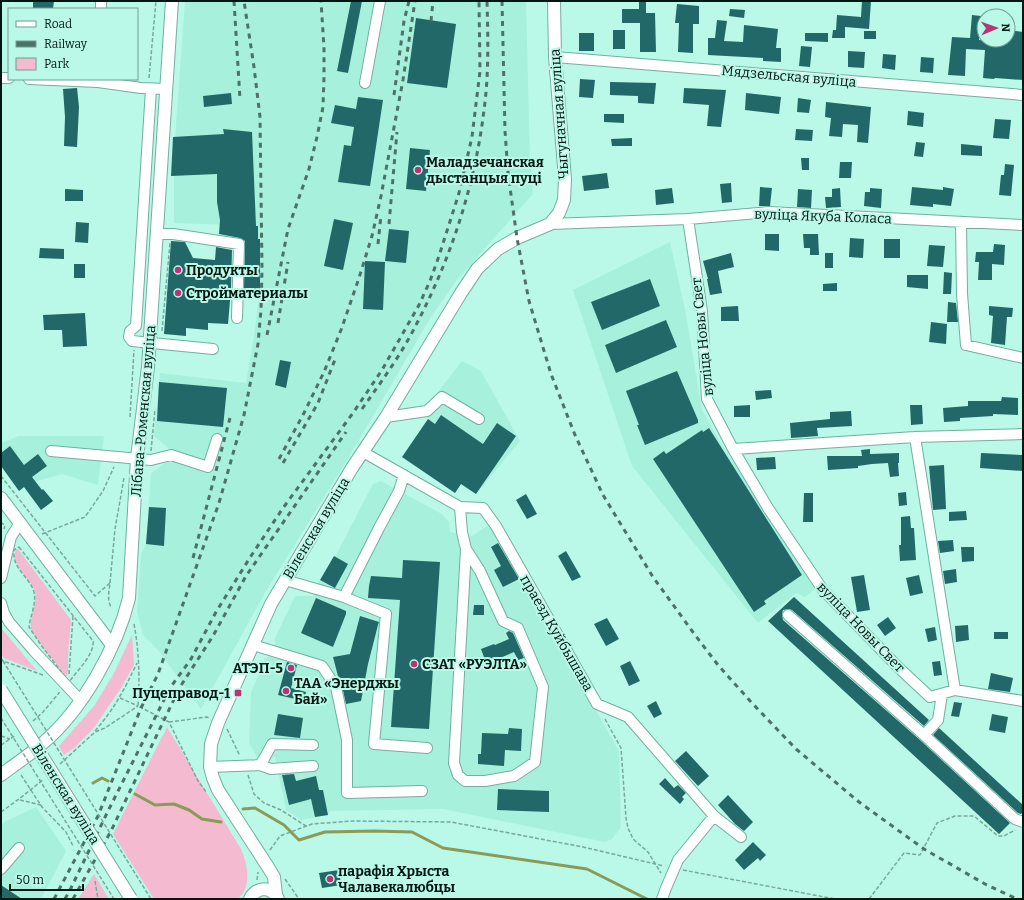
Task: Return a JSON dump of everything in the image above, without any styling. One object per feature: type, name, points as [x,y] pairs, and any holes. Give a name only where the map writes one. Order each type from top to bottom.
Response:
[{"type":"main road","name":"Лібава-Роменская вуліца","points":[[1,775],[43,743],[66,721],[81,701],[98,674],[112,645],[126,610],[129,598],[137,458],[150,343],[172,1]]},
{"type":"main road","name":"Чыгуначная вуліца","points":[[550,224],[559,213],[564,200],[565,179],[555,57],[554,1]]},
{"type":"main road","name":"Віленская вуліца","points":[[266,871],[218,790],[213,778],[210,767],[211,744],[218,723],[271,604],[461,293],[477,269],[498,249],[517,238],[550,224]]},
{"type":"main road","points":[[2,501],[112,645]]},
{"type":"main road","name":"Віленская вуліца","points":[[1,690],[131,899]]},
{"type":"main road","points":[[250,899],[258,885],[268,875],[266,871]]},
{"type":"main road","points":[[266,871],[277,897]]},
{"type":"main road","points":[[258,885],[270,890],[277,897]]},
{"type":"street","points":[[365,83],[380,1]]},
{"type":"street","name":"Мядзельская вуліца","points":[[555,57],[1023,95]]},
{"type":"street","points":[[64,80],[98,81],[151,89],[166,89]]},
{"type":"street","points":[[151,89],[136,326],[130,331],[129,337],[132,341],[213,349]]},
{"type":"street","name":"вуліца Якуба Коласа","points":[[550,224],[688,220],[769,212],[1023,226]]},
{"type":"street","name":"вуліца Новы Свет","points":[[688,220],[702,311],[707,400],[733,449],[768,508],[823,590],[899,668],[930,697],[955,690],[1023,701]]},
{"type":"street","points":[[961,222],[962,294],[966,345],[1023,358]]},
{"type":"street","points":[[157,234],[173,234],[239,244],[237,318]]},
{"type":"street","points":[[386,417],[427,411],[442,397],[479,419]]},
{"type":"street","points":[[733,449],[915,437],[1023,434]]},
{"type":"street","points":[[915,437],[955,690]]},
{"type":"street","points":[[51,451],[150,460],[171,455],[208,467],[217,439]]},
{"type":"street","name":"праезд Куйбышава","points":[[363,452],[460,507],[483,508],[496,526],[597,704],[628,717],[714,816],[741,837]]},
{"type":"street","points":[[344,597],[399,491],[404,475]]},
{"type":"street","points":[[460,507],[462,532],[466,550],[454,763],[458,775],[465,782],[485,781],[514,776],[535,762],[543,687],[518,628],[504,621],[480,571],[466,550]]},
{"type":"street","points":[[1,578],[11,537],[20,524]]},
{"type":"street","points":[[285,580],[344,597],[386,614],[374,744],[427,748]]},
{"type":"street","points":[[1,603],[9,622],[81,701]]},
{"type":"street","points":[[788,615],[924,735],[1021,825]]},
{"type":"street","points":[[253,645],[322,666],[336,687],[347,740],[347,792],[422,791]]},
{"type":"street","points":[[924,735],[938,720],[942,694]]},
{"type":"street","points":[[260,765],[266,757],[272,744],[313,745]]},
{"type":"street","points":[[210,767],[260,765],[271,769],[313,766]]},
{"type":"street","points":[[662,899],[678,860],[714,816]]},
{"type":"street","points":[[1,869],[19,848]]},
{"type":"path","points":[[31,539],[85,516],[102,491],[119,457]]},
{"type":"path","points":[[1,476],[95,596],[110,583],[108,595],[111,607]]},
{"type":"path","points":[[1,522],[5,526]]},
{"type":"path","points":[[41,645],[30,627],[34,604],[33,590],[14,561],[14,550],[19,546],[93,641],[94,644],[92,650],[69,681],[73,616]]},
{"type":"path","points":[[134,624],[138,646],[138,706]]},
{"type":"path","points":[[1,658],[151,899]]},
{"type":"path","points":[[3,661],[49,678]]},
{"type":"path","points":[[58,766],[95,732],[110,714],[120,698],[138,662]]},
{"type":"path","points":[[32,721],[43,712],[60,693],[56,688]]},
{"type":"path","points":[[120,698],[169,722],[198,781],[207,793]]},
{"type":"path","points":[[597,704],[621,748],[625,811],[628,828],[633,839],[648,852],[657,865],[663,876],[666,888]]},
{"type":"path","points":[[95,732],[105,728],[138,706]]},
{"type":"path","points":[[1,718],[114,899]]},
{"type":"path","points":[[226,727],[244,766],[254,794],[264,803],[281,810],[306,826]]},
{"type":"path","points":[[1,745],[16,735]]},
{"type":"path","points":[[1,736],[10,739]]},
{"type":"path","points":[[21,775],[41,805],[66,832],[73,846]]},
{"type":"path","points":[[1,812],[31,790],[48,775]]},
{"type":"path","points":[[19,799],[41,805]]},
{"type":"path","points":[[869,899],[904,853],[920,855],[937,823],[955,816],[974,816],[998,836],[1004,836],[1021,825]]},
{"type":"path","points":[[268,853],[280,836],[312,824],[353,821],[451,822],[583,847],[675,869],[835,899]]},
{"type":"path","points":[[258,885],[266,871]]},
{"type":"path","points":[[95,881],[98,899]]},
{"type":"shaded area","points":[[185,1],[526,1],[530,160],[533,194],[457,280],[431,317],[352,452],[265,593],[201,709],[159,651],[143,635],[137,612],[141,554],[146,544],[151,473],[171,459],[172,451],[154,436],[160,373],[246,383],[260,289],[260,240],[258,239],[258,226],[174,223],[174,152]]},
{"type":"shaded area","points":[[670,242],[686,314],[702,410],[723,447],[818,587],[805,597],[796,593],[758,623],[632,466],[573,290]]},
{"type":"shaded area","points":[[462,361],[481,371],[520,441],[476,494],[461,484],[455,493],[402,457],[428,419],[427,406]]},
{"type":"shaded area","points":[[19,436],[104,436],[98,485],[62,474],[30,483],[19,491],[1,466],[1,443]]},
{"type":"shaded area","points":[[381,481],[442,514],[449,522],[450,532],[472,536],[490,524],[619,751],[621,827],[612,839],[605,842],[443,809],[330,811],[328,815],[301,820],[286,810],[275,757],[257,757],[249,743],[251,693],[265,658],[272,656],[275,638],[295,596],[313,596],[320,580],[335,557],[373,484]]},
{"type":"shaded area","points":[[36,807],[66,851],[41,899],[1,899],[1,827],[4,822]]},
{"type":"green space","points":[[17,549],[71,620],[67,676],[65,676],[32,631],[31,622],[35,594],[32,585],[20,569],[15,559]]},
{"type":"green space","points":[[1,626],[37,671],[4,658],[1,654]]},
{"type":"green space","points":[[132,635],[134,665],[121,688],[93,729],[75,747],[64,755],[59,746],[94,706],[113,675]]},
{"type":"green space","points":[[167,727],[241,849],[247,868],[247,882],[238,899],[154,899],[113,834]]},
{"type":"green space","points":[[94,874],[109,899],[78,899]]},
{"type":"building","points":[[33,1],[54,1],[53,8],[33,8]]},
{"type":"building","points":[[351,1],[362,1],[348,73],[337,71]]},
{"type":"building","points":[[639,1],[646,1],[646,13],[655,13],[656,52],[640,52],[640,23],[622,23],[622,9],[639,9]]},
{"type":"building","points":[[862,1],[871,1],[869,29],[845,27],[845,38],[832,38],[833,30],[836,30],[837,15],[861,17]]},
{"type":"building","points":[[677,4],[699,6],[699,24],[693,24],[693,53],[678,52],[679,23],[675,23]]},
{"type":"building","points":[[730,9],[745,10],[744,18],[729,16]]},
{"type":"building","points":[[972,15],[976,15],[976,48],[1016,48],[1016,31],[1023,32],[1023,80],[983,78],[985,50],[966,49],[965,76],[948,75],[952,37],[970,38]]},
{"type":"building","points":[[416,18],[456,24],[447,88],[407,83]]},
{"type":"building","points":[[717,20],[727,21],[724,41],[743,42],[744,25],[778,29],[776,48],[781,48],[781,62],[763,61],[763,58],[708,55],[708,38],[715,38]]},
{"type":"building","points":[[613,30],[625,30],[625,49],[613,49]]},
{"type":"building","points":[[864,31],[876,31],[876,39],[864,39]]},
{"type":"building","points":[[579,33],[594,33],[594,51],[579,51]]},
{"type":"building","points":[[805,33],[828,33],[828,42],[805,41]]},
{"type":"building","points":[[801,46],[812,47],[810,67],[799,66]]},
{"type":"building","points":[[848,51],[865,52],[864,68],[848,67]]},
{"type":"building","points":[[883,54],[896,55],[895,70],[882,68]]},
{"type":"building","points":[[921,57],[934,58],[933,73],[920,72]]},
{"type":"building","points":[[580,79],[595,80],[593,98],[579,97]]},
{"type":"building","points":[[610,82],[656,83],[654,104],[638,103],[638,96],[610,95]]},
{"type":"building","points":[[77,88],[79,107],[77,147],[64,146],[65,117],[63,89]]},
{"type":"building","points":[[684,88],[726,90],[721,127],[707,126],[709,105],[683,103]]},
{"type":"building","points":[[231,93],[232,104],[204,107],[203,96]]},
{"type":"building","points":[[746,93],[781,97],[779,114],[745,110]]},
{"type":"building","points":[[358,97],[383,100],[370,186],[338,182],[344,145],[351,146],[354,127],[331,123],[335,105],[356,109]]},
{"type":"building","points":[[798,98],[811,100],[809,113],[797,112]]},
{"type":"building","points":[[826,102],[871,107],[868,143],[857,142],[858,125],[843,124],[842,137],[829,136],[831,118],[825,117]]},
{"type":"building","points":[[908,111],[924,113],[923,127],[907,125]]},
{"type":"building","points":[[604,114],[624,114],[624,123],[604,122]]},
{"type":"building","points":[[995,119],[1011,120],[1009,139],[993,138]]},
{"type":"building","points":[[223,129],[252,132],[256,226],[258,226],[258,239],[260,239],[260,289],[244,289],[245,241],[240,238],[219,234],[220,220],[217,202],[217,174],[171,176],[173,137],[224,134]]},
{"type":"building","points":[[796,129],[813,130],[812,141],[795,140]]},
{"type":"building","points":[[632,138],[632,146],[612,146],[611,139]]},
{"type":"building","points":[[916,142],[925,143],[923,157],[914,156]]},
{"type":"building","points":[[961,144],[982,146],[982,156],[961,155]]},
{"type":"building","name":"Маладзечанская дыстанцыя пуці","points":[[410,148],[430,150],[426,191],[406,189]]},
{"type":"building","points":[[801,158],[809,158],[809,170],[802,170]]},
{"type":"building","points":[[840,162],[852,162],[851,178],[839,178]]},
{"type":"building","points":[[1005,164],[1014,165],[1011,196],[999,195],[1001,175],[1004,175]]},
{"type":"building","points":[[607,173],[609,188],[584,191],[582,176]]},
{"type":"building","points":[[731,183],[732,202],[722,203],[720,184]]},
{"type":"building","points":[[760,187],[772,188],[770,206],[759,206]]},
{"type":"building","points":[[912,187],[943,190],[943,187],[954,189],[951,206],[933,204],[933,207],[910,205]]},
{"type":"building","points":[[672,188],[674,203],[656,205],[655,190]]},
{"type":"building","points":[[840,188],[841,207],[826,208],[825,197],[832,197],[832,189]]},
{"type":"building","points":[[870,188],[882,189],[881,208],[864,206],[865,192],[870,192]]},
{"type":"building","points":[[65,189],[83,190],[83,201],[65,201]]},
{"type":"building","points":[[798,189],[812,190],[811,208],[797,207]]},
{"type":"building","points":[[334,219],[353,223],[343,270],[324,266]]},
{"type":"building","points":[[76,222],[89,223],[88,243],[75,242]]},
{"type":"building","points":[[389,229],[409,231],[406,263],[385,261]]},
{"type":"building","points":[[765,234],[779,234],[779,251],[765,250]]},
{"type":"building","points":[[803,234],[818,234],[819,255],[810,255],[810,248],[804,248]]},
{"type":"building","points":[[850,238],[864,239],[863,258],[849,257]]},
{"type":"building","points":[[884,239],[900,239],[900,258],[884,258]]},
{"type":"building","points":[[171,241],[185,242],[193,258],[215,260],[216,247],[232,250],[228,324],[208,323],[208,330],[186,328],[186,336],[164,334]]},
{"type":"building","points":[[994,244],[1005,245],[1004,265],[992,264],[992,280],[978,280],[979,262],[975,262],[976,252],[993,252]]},
{"type":"building","points":[[929,245],[945,246],[943,267],[927,266]]},
{"type":"building","points":[[40,248],[64,249],[64,259],[39,258]]},
{"type":"building","points":[[731,253],[734,267],[718,271],[722,293],[710,295],[708,279],[703,261]]},
{"type":"building","points":[[825,253],[833,253],[833,268],[825,268]]},
{"type":"building","points":[[365,261],[385,262],[383,310],[363,309]]},
{"type":"building","points":[[74,264],[85,264],[85,278],[74,278]]},
{"type":"building","points":[[944,272],[952,273],[951,294],[943,294]]},
{"type":"building","points":[[907,275],[928,275],[928,289],[907,287]]},
{"type":"building","points":[[650,279],[660,306],[602,330],[591,302]]},
{"type":"building","points":[[837,283],[837,291],[823,291],[823,284]]},
{"type":"building","points":[[948,302],[956,303],[958,322],[947,322]]},
{"type":"building","points":[[738,306],[739,321],[721,321],[721,307]]},
{"type":"building","points":[[989,306],[1013,308],[1012,317],[1007,317],[1005,345],[991,343],[993,316],[989,315]]},
{"type":"building","points":[[85,313],[87,346],[63,347],[62,330],[44,330],[43,315]]},
{"type":"building","points":[[666,320],[677,347],[616,373],[605,345]]},
{"type":"building","points":[[931,322],[947,324],[946,344],[929,342]]},
{"type":"building","points":[[280,360],[291,362],[286,388],[275,385]]},
{"type":"building","points":[[677,371],[698,423],[645,445],[626,391]]},
{"type":"building","points":[[159,382],[227,388],[223,427],[157,421]]},
{"type":"building","points":[[771,390],[772,398],[756,400],[755,391]]},
{"type":"building","points":[[1002,397],[1018,398],[1018,415],[993,414],[993,416],[960,418],[960,421],[944,422],[943,408],[968,406],[968,401],[1001,401]]},
{"type":"building","points":[[750,405],[750,417],[734,417],[734,406]]},
{"type":"building","points":[[910,405],[922,405],[923,424],[911,425]]},
{"type":"building","points":[[851,411],[852,426],[817,428],[818,436],[791,438],[790,423],[830,419],[830,412]]},
{"type":"building","points":[[441,415],[483,444],[497,423],[516,436],[476,494],[461,484],[455,493],[402,457],[428,419],[435,424]]},
{"type":"building","points":[[709,428],[802,575],[764,601],[766,604],[754,612],[653,459],[664,451],[666,454],[702,430],[703,432]]},
{"type":"building","points":[[10,446],[24,465],[38,454],[47,466],[32,477],[53,501],[41,510],[24,487],[19,491],[1,466],[1,453]]},
{"type":"building","points":[[870,449],[870,454],[899,453],[899,476],[890,477],[888,463],[858,466],[858,468],[828,470],[827,456],[862,456],[861,450]]},
{"type":"building","points":[[981,453],[1023,455],[1023,471],[980,468]]},
{"type":"building","points":[[775,457],[776,469],[757,470],[756,458]]},
{"type":"building","points":[[944,465],[946,509],[933,510],[929,466]]},
{"type":"building","points":[[906,492],[907,505],[899,506],[898,493]]},
{"type":"building","points":[[804,493],[813,493],[813,522],[803,522]]},
{"type":"building","points":[[526,494],[537,514],[527,519],[516,500]]},
{"type":"building","points":[[149,507],[166,508],[164,546],[146,544]]},
{"type":"building","points":[[966,511],[967,520],[949,521],[949,512]]},
{"type":"building","points":[[910,516],[911,528],[914,528],[916,560],[900,561],[899,545],[901,545],[901,517]]},
{"type":"building","points":[[953,540],[954,551],[940,553],[938,541]]},
{"type":"building","points":[[498,543],[519,579],[503,587],[494,570],[501,566],[491,547]]},
{"type":"building","points":[[961,547],[974,547],[974,561],[962,562]]},
{"type":"building","points":[[566,551],[581,577],[572,581],[558,556]]},
{"type":"building","points":[[334,556],[348,564],[335,588],[320,580]]},
{"type":"building","name":"СЗАТ «РУЭЛТА»","points":[[403,560],[440,562],[429,729],[391,727],[400,600],[368,598],[371,576],[402,578]]},
{"type":"building","points":[[956,569],[957,582],[945,584],[943,571]]},
{"type":"building","points":[[864,575],[870,610],[857,612],[851,577]]},
{"type":"building","points":[[919,575],[923,593],[910,596],[906,578]]},
{"type":"building","points":[[794,597],[929,720],[924,726],[792,610],[783,610],[783,620],[920,740],[1010,823],[999,834],[768,621]]},
{"type":"building","points":[[316,598],[346,611],[333,647],[301,633]]},
{"type":"building","points":[[474,605],[484,605],[484,615],[473,615]]},
{"type":"building","points":[[360,616],[379,622],[368,664],[361,701],[346,704],[333,657],[350,654]]},
{"type":"building","points":[[888,617],[896,628],[885,636],[877,625]]},
{"type":"building","points":[[607,618],[619,639],[606,646],[594,624]]},
{"type":"building","points":[[968,625],[969,640],[956,642],[955,626]]},
{"type":"building","points":[[935,627],[937,640],[928,642],[925,629]]},
{"type":"building","points":[[509,631],[513,633],[524,658],[518,660],[514,652],[500,658],[501,663],[488,668],[481,649],[509,639],[506,633]]},
{"type":"building","points":[[994,632],[1008,632],[1008,639],[994,639]]},
{"type":"building","points":[[630,661],[640,681],[629,686],[620,666]]},
{"type":"building","points":[[940,661],[942,675],[934,676],[932,662]]},
{"type":"building","points":[[287,662],[297,665],[291,688],[306,692],[304,701],[278,695]]},
{"type":"building","points":[[991,673],[1013,678],[1010,692],[988,689]]},
{"type":"building","points":[[656,701],[662,714],[654,718],[647,706]]},
{"type":"building","points":[[954,702],[962,703],[959,717],[951,716]]},
{"type":"building","points":[[278,714],[303,718],[300,738],[274,735]]},
{"type":"building","points":[[992,714],[1008,717],[1005,733],[989,730]]},
{"type":"building","points":[[509,728],[522,729],[521,751],[505,750],[504,766],[478,764],[478,754],[481,754],[482,733],[508,734]]},
{"type":"building","points":[[939,728],[1023,805],[1023,812],[1021,814],[1018,813],[933,735]]},
{"type":"building","points":[[686,751],[709,776],[698,786],[675,761]]},
{"type":"building","points":[[294,774],[296,781],[316,776],[319,790],[323,790],[328,815],[315,817],[311,799],[289,805],[282,775]]},
{"type":"building","points":[[665,778],[674,788],[678,785],[686,793],[682,797],[684,799],[680,804],[659,784]]},
{"type":"building","points":[[498,789],[549,791],[549,812],[497,810]]},
{"type":"building","points":[[728,795],[753,822],[744,831],[735,824],[718,805]]},
{"type":"building","points":[[753,842],[766,855],[760,861],[758,858],[744,870],[735,860]]},
{"type":"building","name":"парафія Хрыста Чалавекалюбцы","points":[[339,870],[341,885],[322,888],[319,873]]},
{"type":"building","points":[[1,885],[22,899],[1,899]]},
{"type":"waterway","points":[[93,783],[102,778],[108,781]]},
{"type":"waterway","points":[[135,794],[155,805],[174,804],[189,810],[202,819],[221,822]]},
{"type":"waterway","points":[[243,809],[255,808],[284,825],[299,840],[325,832],[412,832],[443,848],[587,869],[647,899]]},
{"type":"railway","points":[[234,1],[240,99]]},
{"type":"railway","points":[[54,899],[98,816],[141,708],[158,674],[219,503],[244,415],[258,344],[262,269],[260,117],[244,1]]},
{"type":"railway","points":[[267,335],[288,229],[309,169],[323,107],[324,48],[321,1]]},
{"type":"railway","points":[[394,95],[404,21],[409,1]]},
{"type":"railway","points":[[279,459],[324,372],[341,330],[372,236],[403,80],[415,1]]},
{"type":"railway","points":[[431,21],[433,1]]},
{"type":"railway","points":[[65,899],[170,688],[191,659],[216,612],[251,556],[283,508],[353,413],[382,370],[419,305],[439,256],[459,193],[472,137],[480,71],[479,1]]},
{"type":"railway","points":[[362,409],[397,358],[429,300],[451,247],[460,220],[468,193],[480,138],[486,96],[488,42],[487,1]]},
{"type":"railway","points":[[502,1],[505,131],[508,173],[517,238],[529,301],[551,374],[575,435],[603,495],[653,577],[695,635],[718,665],[796,749],[859,802],[924,849],[985,884],[1017,899]]},
{"type":"railway","points":[[389,224],[397,132]]},
{"type":"railway","points":[[378,244],[381,215]]},
{"type":"railway","points":[[278,323],[288,262]]},
{"type":"railway","points":[[283,463],[318,403],[336,357]]},
{"type":"railway","points":[[193,558],[230,418]]},
{"type":"railway","points":[[73,899],[111,831],[180,687],[213,636],[246,576],[346,432]]},
{"type":"place","name":"Маладзечанская дыстанцыя пуці","points":[[418,170]]},
{"type":"place","name":"Продукты","points":[[178,270]]},
{"type":"place","name":"Стройматериалы","points":[[178,293]]},
{"type":"place","name":"СЗАТ «РУЭЛТА»","points":[[414,664]]},
{"type":"place","name":"АТЭП-5","points":[[291,668]]},
{"type":"place","name":"ТАА «Энерджы Бай»","points":[[286,691]]},
{"type":"place","name":"Пуцеправод-1","points":[[238,693]]},
{"type":"place","name":"парафія Хрыста Чалавекалюбцы","points":[[330,879]]}]
